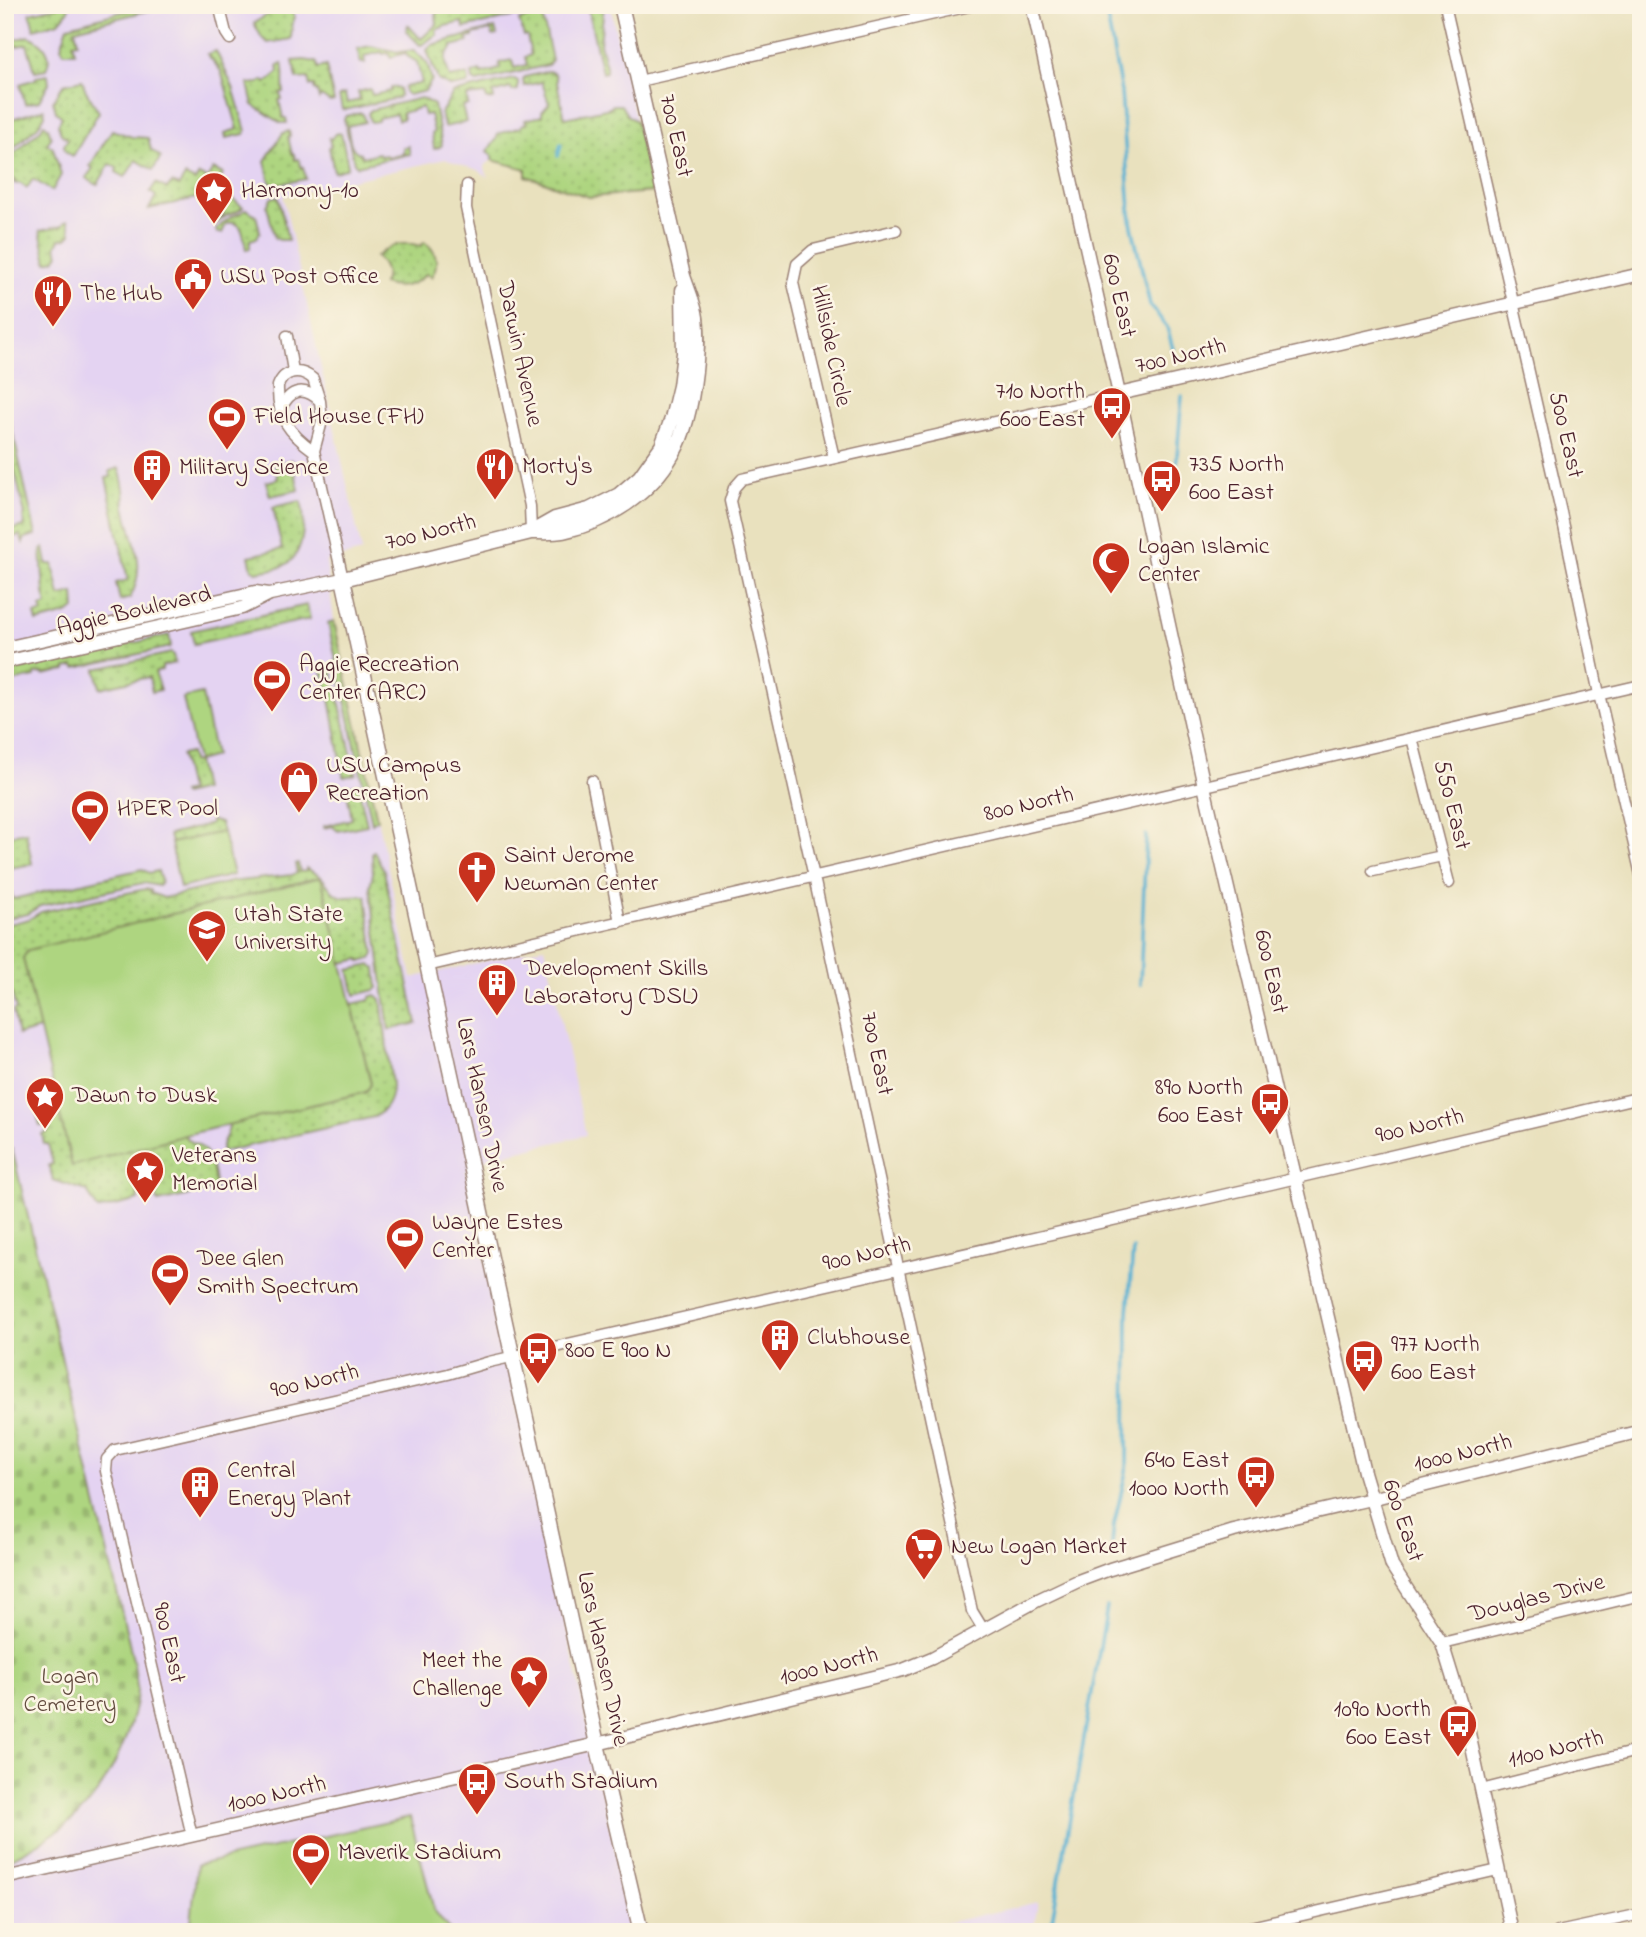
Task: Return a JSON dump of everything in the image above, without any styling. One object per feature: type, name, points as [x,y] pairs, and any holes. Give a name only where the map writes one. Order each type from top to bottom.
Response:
[{"type":"main road","name":"700 East","points":[[621,5],[683,276],[684,353],[667,450]]},
{"type":"main road","name":"700 North","points":[[343,579],[531,532],[555,519],[589,510],[619,495],[667,450]]},
{"type":"main road","name":"Lars Hansen Drive","points":[[343,579],[597,1744],[642,1932]]},
{"type":"street","points":[[219,5],[230,39]]},
{"type":"street","points":[[639,81],[974,5]]},
{"type":"street","name":"600 East","points":[[1032,5],[1204,786],[1371,1499],[1392,1566],[1442,1643],[1467,1724],[1512,1932]]},
{"type":"street","name":"500 East","points":[[1445,5],[1641,875]]},
{"type":"street","name":"Darwin Avenue","points":[[467,185],[466,208],[529,498],[531,532]]},
{"type":"street","name":"Hillside Circle","points":[[834,458],[793,283],[797,264],[813,250],[896,230]]},
{"type":"street","name":"700 North","points":[[734,488],[742,479],[1641,274]]},
{"type":"street","points":[[287,336],[293,372]]},
{"type":"street","points":[[314,451],[296,439],[284,422],[278,386],[284,375],[301,372],[313,379],[320,401]]},
{"type":"street","points":[[281,409],[287,398],[297,392],[310,393],[320,401]]},
{"type":"street","name":"Lars Hansen Drive","points":[[320,401],[321,421],[314,451],[343,579]]},
{"type":"street","name":"700 East","points":[[734,488],[730,501],[972,1611],[984,1629]]},
{"type":"street","name":"Aggie Boulevard","points":[[5,662],[242,608],[270,594],[343,579]]},
{"type":"street","name":"Aggie Boulevard","points":[[5,649],[255,592],[270,594]]},
{"type":"street","name":"800 North","points":[[427,967],[1641,685]]},
{"type":"street","name":"550 East","points":[[1412,738],[1449,883]]},
{"type":"street","points":[[592,781],[620,922]]},
{"type":"street","points":[[1373,871],[1442,856]]},
{"type":"street","name":"900 North","points":[[107,1459],[115,1450],[1641,1097]]},
{"type":"street","name":"1000 North","points":[[5,1878],[597,1744],[903,1670],[932,1658],[1058,1591],[1110,1569],[1234,1531],[1641,1431]]},
{"type":"street","name":"900 East","points":[[107,1459],[106,1471],[192,1836]]},
{"type":"street","name":"Douglas Drive","points":[[1442,1643],[1641,1595]]},
{"type":"street","name":"1100 North","points":[[1481,1790],[1641,1750]]},
{"type":"street","points":[[1228,1932],[1498,1870]]},
{"type":"street","points":[[1558,1932],[1641,1914]]},
{"type":"shaded area","name":"Utah State University","points":[[5,5],[610,5],[652,192],[589,197],[526,176],[526,169],[505,163],[492,160],[484,166],[488,177],[478,170],[445,159],[283,196],[362,552],[326,561],[334,621],[412,978],[545,947],[586,1135],[486,1159],[466,1171],[633,1932],[5,1932],[5,1872],[12,1858],[50,1837],[78,1815],[103,1783],[120,1753],[137,1690],[134,1664],[12,1150],[5,1151]]},
{"type":"shaded area","points":[[1038,1902],[1033,1932],[907,1932]]},
{"type":"green space","points":[[148,5],[150,10],[75,29],[78,42],[73,43],[75,52],[64,52],[61,47],[68,26]]},
{"type":"green space","points":[[280,5],[287,5],[295,17],[291,39],[268,43],[254,23]]},
{"type":"green space","points":[[434,5],[564,5],[464,28],[463,22],[445,26],[436,30],[437,35],[420,45],[406,31],[407,27],[408,25],[421,39],[437,24],[436,13],[439,10]]},
{"type":"green space","points":[[587,5],[604,5],[600,44],[606,72],[602,73]]},
{"type":"green space","points":[[68,6],[69,10],[59,22],[34,29],[30,13]]},
{"type":"green space","points":[[542,14],[552,60],[548,65],[477,82],[473,80],[472,74],[500,69],[499,63],[512,60],[514,68],[527,65],[525,57],[531,55],[527,36],[524,36],[519,20]]},
{"type":"green space","points":[[495,28],[497,35],[493,36],[491,30],[473,34],[473,37],[467,38],[468,42],[452,46],[447,55],[450,78],[467,75],[467,84],[451,87],[438,80],[427,50],[432,45]]},
{"type":"green space","points":[[29,36],[46,49],[49,58],[46,69],[35,71],[27,44],[5,51],[5,42]]},
{"type":"green space","points":[[370,46],[399,52],[414,50],[427,63],[432,80],[425,91],[408,95],[405,93],[404,87],[422,83],[417,62],[406,53],[390,57],[389,53],[382,52],[364,56],[365,63],[361,63],[357,49]]},
{"type":"green space","points":[[216,51],[233,87],[246,131],[244,134],[226,138],[225,133],[238,129],[221,71],[207,54]]},
{"type":"green space","points":[[293,61],[316,62],[318,68],[326,66],[334,101],[330,102],[321,96],[319,99],[308,78],[297,79]]},
{"type":"green space","points":[[282,63],[284,92],[280,93],[282,99],[279,100],[283,118],[286,118],[287,123],[281,123],[253,105],[248,84],[264,80],[266,83],[279,72],[278,65]]},
{"type":"green space","points":[[549,71],[555,74],[565,118],[621,105],[627,115],[636,121],[652,192],[589,197],[526,176],[526,169],[492,160],[492,155],[487,151],[498,134],[521,127],[526,124],[525,120],[542,116],[549,104],[542,82],[524,86],[523,80],[525,77]]},
{"type":"green space","points":[[48,75],[49,83],[39,101],[25,104],[20,84]]},
{"type":"green space","points":[[514,79],[518,81],[518,90],[512,91],[511,88],[493,93],[494,99],[487,100],[485,94],[467,96],[468,105],[462,106],[466,122],[444,127],[441,113],[453,93]]},
{"type":"green space","points":[[82,80],[99,112],[73,156],[65,151],[64,145],[68,139],[61,134],[58,124],[62,117],[56,112],[53,101],[64,84]]},
{"type":"green space","points":[[391,88],[399,88],[398,98],[342,109],[339,96],[345,94],[347,103],[360,100],[358,92],[370,89],[372,95],[391,91]]},
{"type":"green space","points":[[421,98],[434,105],[442,145],[440,147],[434,149],[430,114],[424,115],[422,107],[402,113],[403,119],[398,120],[396,114],[370,121],[368,113],[371,110]]},
{"type":"green space","points":[[44,109],[45,115],[38,126],[5,156],[5,121]]},
{"type":"green space","points":[[361,113],[365,122],[347,126],[352,146],[362,157],[379,153],[380,156],[387,157],[404,153],[403,148],[408,146],[410,154],[357,166],[344,119],[346,116]]},
{"type":"green space","points":[[44,124],[48,127],[51,138],[47,144],[53,148],[61,175],[52,191],[33,179],[27,188],[14,183],[16,180],[12,178],[5,181],[7,160]]},
{"type":"green space","points":[[112,130],[132,137],[148,138],[151,150],[161,157],[153,170],[136,160],[125,177],[116,172],[117,168],[110,164],[97,185],[86,178],[93,168],[90,166]]},
{"type":"green space","points":[[289,131],[292,154],[295,160],[299,159],[306,179],[274,185],[270,182],[265,161],[283,133]]},
{"type":"green space","points":[[341,133],[348,165],[346,169],[334,172],[329,138]]},
{"type":"green space","points":[[213,169],[223,174],[220,180],[222,191],[243,207],[239,210],[215,224],[214,219],[224,216],[218,193],[149,209],[156,196],[150,192],[156,183],[167,189],[172,183],[179,186],[185,176],[195,181],[199,175],[207,179]]},
{"type":"green space","points":[[278,196],[288,240],[275,239],[267,206],[271,198]]},
{"type":"green space","points":[[246,209],[256,215],[260,232],[257,238],[250,240],[250,249],[246,250],[242,230],[236,223],[226,224],[222,233],[217,233],[216,229]]},
{"type":"green space","points":[[68,221],[71,234],[60,239],[56,247],[59,254],[55,260],[47,262],[40,231],[62,226]]},
{"type":"green space","points":[[424,242],[432,249],[436,258],[436,267],[431,277],[426,274],[400,287],[383,284],[385,270],[376,257],[397,245],[421,246]]},
{"type":"green space","points":[[5,412],[8,412],[36,535],[25,538],[23,543],[20,535],[5,539],[5,531],[25,526],[25,515],[5,429]]},
{"type":"green space","points":[[292,460],[299,490],[270,496],[266,482],[278,479],[275,466]]},
{"type":"green space","points":[[119,468],[138,563],[138,574],[130,598],[120,601],[116,583],[128,580],[106,478],[111,477],[110,471]]},
{"type":"green space","points":[[301,501],[303,527],[296,554],[283,566],[256,572],[252,569],[249,556],[282,549],[273,507]]},
{"type":"green space","points":[[44,548],[47,564],[53,564],[60,596],[74,593],[75,609],[67,614],[37,622],[35,614],[43,613],[41,607],[47,605],[41,549]]},
{"type":"green space","points":[[307,605],[310,619],[194,644],[191,631]]},
{"type":"green space","points":[[334,621],[377,819],[372,823],[328,623]]},
{"type":"green space","points":[[169,635],[171,647],[75,668],[74,666],[43,675],[35,674],[35,677],[5,683],[5,672]]},
{"type":"green space","points":[[171,653],[175,663],[162,666],[162,670],[155,672],[160,690],[152,692],[149,677],[100,688],[96,669]]},
{"type":"green space","points":[[331,666],[356,774],[344,777],[329,693],[321,668]]},
{"type":"green space","points":[[202,694],[215,756],[197,761],[183,698]]},
{"type":"green space","points":[[190,753],[192,762],[197,761],[203,790],[183,795],[182,793],[189,791],[181,755]]},
{"type":"green space","points":[[358,784],[367,825],[338,831],[332,826],[324,828],[352,819],[346,787]]},
{"type":"green space","points":[[210,820],[220,823],[223,832],[171,843],[169,835],[211,824]]},
{"type":"green space","points":[[26,832],[32,864],[5,869],[5,836]]},
{"type":"green space","points":[[223,832],[233,875],[180,888],[171,843]]},
{"type":"green space","points":[[374,851],[384,871],[417,1023],[389,1030],[370,886]]},
{"type":"green space","points":[[298,863],[300,872],[306,871],[306,868],[321,877],[162,917],[23,958],[40,1029],[18,1035],[13,1011],[16,1009],[12,994],[8,994],[5,980],[5,925],[29,919],[41,912],[145,889],[164,898],[230,882],[292,875],[297,873],[295,864]]},
{"type":"green space","points":[[142,869],[149,873],[158,871],[161,881],[159,886],[143,883],[40,906],[27,914],[5,919],[5,871],[13,899]]},
{"type":"green space","points":[[321,877],[339,896],[366,896],[374,954],[371,959],[342,963]]},
{"type":"green space","points":[[321,877],[371,1084],[366,1092],[185,1135],[72,1166],[23,958],[28,950]]},
{"type":"green space","points":[[371,965],[376,968],[378,988],[355,995],[349,970]]},
{"type":"green space","points":[[376,995],[381,999],[392,1085],[390,1100],[385,1108],[374,1117],[221,1152],[229,1124],[366,1092],[371,1084],[352,1004],[370,1000],[370,997]]},
{"type":"green space","points":[[36,1108],[51,1113],[59,1111],[72,1165],[185,1135],[207,1154],[216,1189],[158,1202],[154,1190],[144,1188],[137,1195],[139,1200],[98,1210],[87,1191],[53,1180],[49,1165],[53,1164],[48,1144],[44,1144],[42,1134],[47,1133],[49,1128],[46,1125],[40,1126]]},
{"type":"green space","name":"Logan Cemetery","points":[[12,1149],[134,1664],[137,1691],[124,1741],[98,1792],[76,1817],[53,1834],[5,1860],[5,1151]]},
{"type":"green space","name":"Maverik Stadium","points":[[410,1817],[434,1910],[451,1932],[190,1932],[197,1865]]},
{"type":"waterway","points":[[1105,5],[1121,92],[1131,222],[1150,305],[1167,327],[1173,349]]},
{"type":"waterway","points":[[558,156],[561,144]]},
{"type":"waterway","points":[[1175,480],[1182,396]]},
{"type":"waterway","points":[[1140,985],[1146,835]]},
{"type":"waterway","points":[[1112,1544],[1127,1467],[1128,1313],[1133,1249]]},
{"type":"waterway","points":[[1050,1932],[1107,1607]]},
{"type":"place","name":"Harmony-10","points":[[214,225]]},
{"type":"place","name":"USU Post Office","points":[[193,311]]},
{"type":"place","name":"The Hub","points":[[53,328]]},
{"type":"place","name":"710 North 600 East","points":[[1112,440]]},
{"type":"place","name":"Field House (FH)","points":[[227,451]]},
{"type":"place","name":"Morty's","points":[[495,501]]},
{"type":"place","name":"Military Science","points":[[152,502]]},
{"type":"place","name":"735 North 600 East","points":[[1162,513]]},
{"type":"place","name":"Logan Islamic Center","points":[[1111,595]]},
{"type":"place","name":"Aggie Recreation Center (ARC)","points":[[272,713]]},
{"type":"place","name":"USU Campus Recreation","points":[[299,814]]},
{"type":"place","name":"HPER Pool","points":[[90,843]]},
{"type":"place","name":"Saint Jerome Newman Center","points":[[477,904]]},
{"type":"place","name":"Utah State University","points":[[207,963]]},
{"type":"place","name":"Development Skills Laboratory (DSL)","points":[[497,1017]]},
{"type":"place","name":"Dawn to Dusk","points":[[45,1130]]},
{"type":"place","name":"890 North 600 East","points":[[1270,1136]]},
{"type":"place","name":"Veterans Memorial","points":[[145,1204]]},
{"type":"place","name":"Wayne Estes Center","points":[[405,1271]]},
{"type":"place","name":"Dee Glen Smith Spectrum","points":[[170,1307]]},
{"type":"place","name":"Clubhouse","points":[[780,1372]]},
{"type":"place","name":"800 E 900 N","points":[[538,1385]]},
{"type":"place","name":"977 North 600 East","points":[[1364,1393]]},
{"type":"place","name":"640 East 1000 North","points":[[1256,1509]]},
{"type":"place","name":"Central Energy Plant","points":[[200,1519]]},
{"type":"place","name":"New Logan Market","points":[[924,1581]]},
{"type":"place","name":"Meet the Challenge","points":[[529,1709]]},
{"type":"place","name":"1090 North 600 East","points":[[1458,1758]]},
{"type":"place","name":"South Stadium","points":[[477,1816]]},
{"type":"place","name":"Maverik Stadium","points":[[311,1887]]}]
